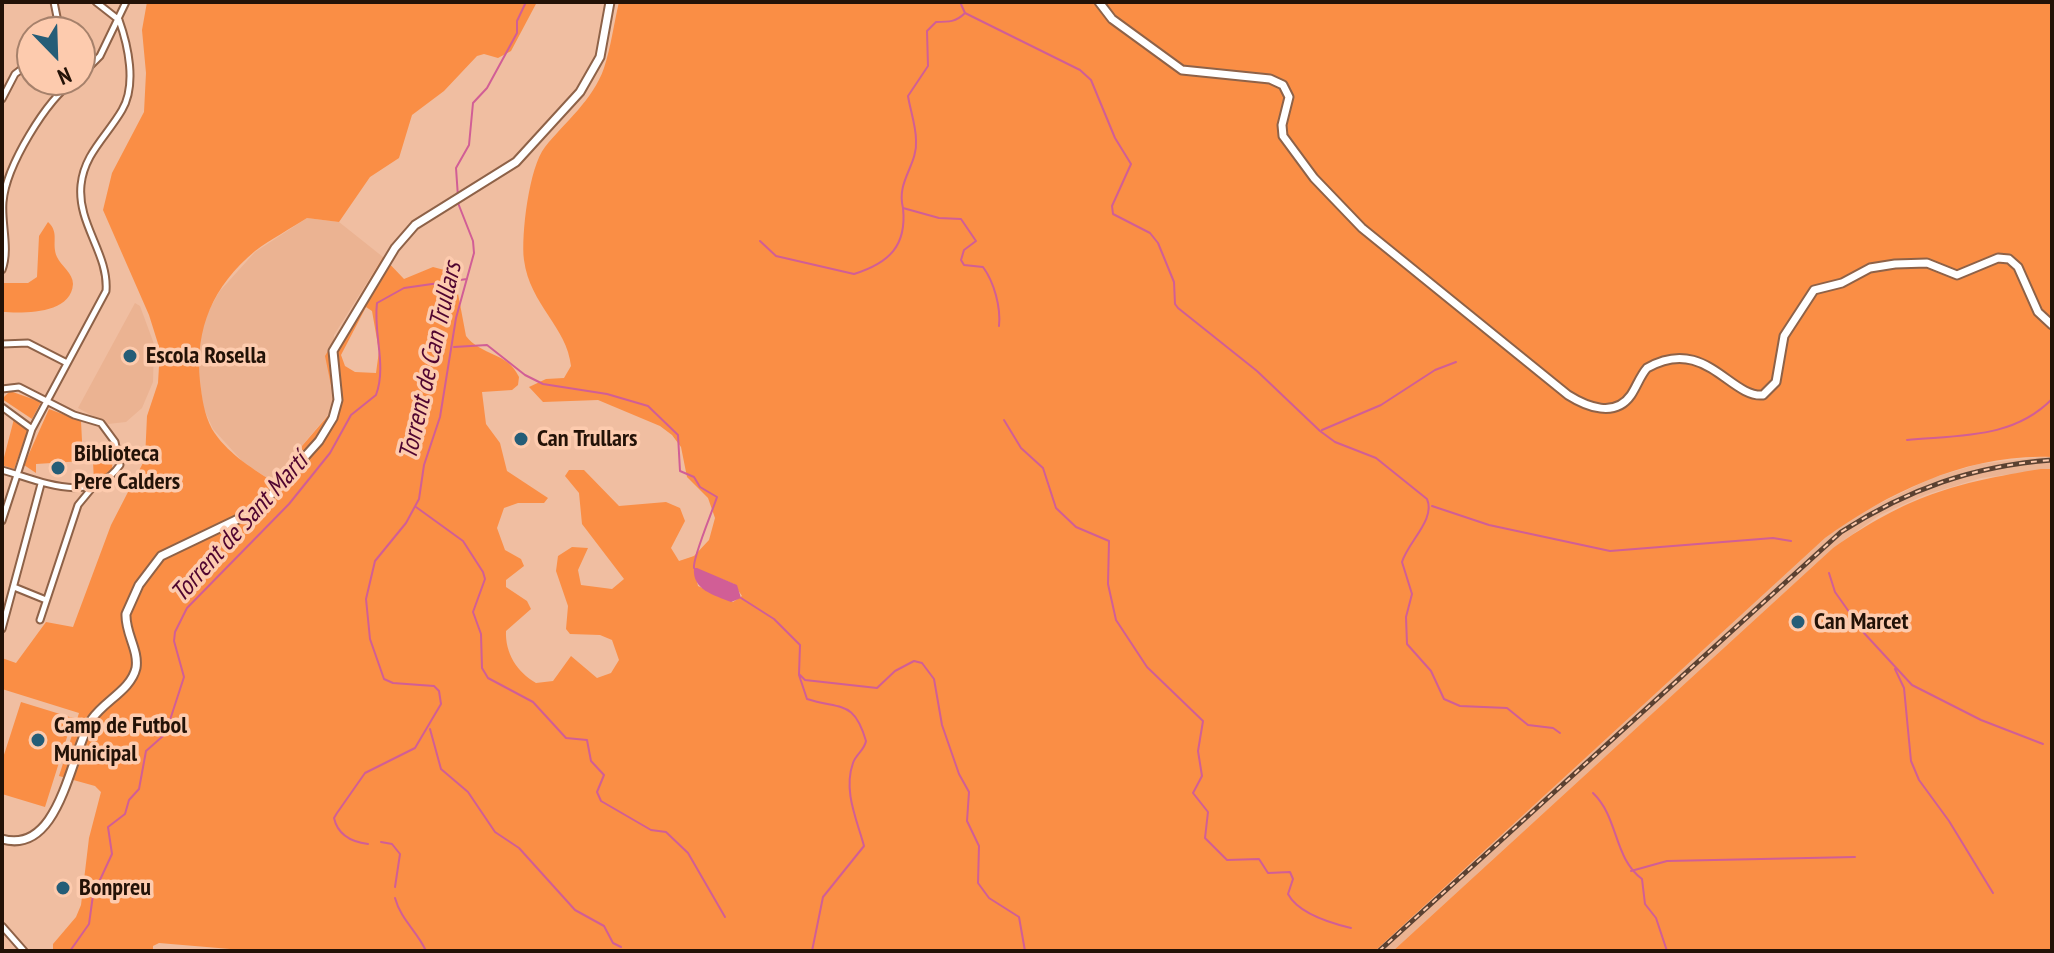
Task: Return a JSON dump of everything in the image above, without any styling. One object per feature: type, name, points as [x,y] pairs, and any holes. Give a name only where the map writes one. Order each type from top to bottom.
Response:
[{"type":"street","points":[[2,521],[32,429],[106,291],[105,272],[83,215],[80,196],[88,160],[127,100],[128,57],[119,20],[96,2]]},
{"type":"street","points":[[96,60],[126,2]]},
{"type":"street","points":[[2,839],[21,840],[49,821],[59,807],[83,735],[94,716],[135,672],[136,659],[126,627],[126,614],[151,566],[176,546],[257,510],[319,441],[338,400],[332,364],[338,338],[401,239],[431,215],[487,182],[523,155],[588,83],[600,57],[610,2]]},
{"type":"street","points":[[1099,2],[1112,19],[1182,70],[1270,79],[1283,85],[1289,97],[1282,125],[1283,136],[1325,191],[1387,248],[1568,395],[1587,405],[1616,407],[1627,400],[1647,368],[1679,361],[1704,364],[1748,392],[1763,395],[1776,382],[1782,342],[1807,296],[1817,288],[1842,283],[1878,266],[1921,262],[1957,275],[1992,260],[2009,259],[2018,267],[2034,305],[2052,325]]},
{"type":"street","points":[[2,99],[16,73]]},
{"type":"street","points":[[2,270],[2,203],[7,178],[57,96]]},
{"type":"street","points":[[2,344],[28,343],[67,363]]},
{"type":"street","points":[[2,389],[19,387],[47,402],[101,423],[115,442],[120,465],[112,476],[93,487],[78,505],[40,620]]},
{"type":"street","points":[[2,407],[32,429]]},
{"type":"street","points":[[2,470],[41,484],[93,487]]},
{"type":"street","points":[[2,629],[41,484]]},
{"type":"street","points":[[14,587],[46,600]]},
{"type":"street","points":[[2,926],[24,951]]},
{"type":"shaded area","points":[[147,2],[537,2],[511,51],[498,58],[484,54],[477,56],[444,91],[412,115],[399,158],[370,177],[339,222],[307,218],[240,264],[210,309],[204,326],[199,362],[203,400],[212,429],[231,452],[272,481],[332,411],[333,395],[325,356],[383,257],[404,279],[433,267],[448,271],[456,283],[466,336],[508,363],[519,377],[518,385],[512,390],[482,392],[486,424],[500,443],[507,471],[548,498],[544,503],[518,503],[504,508],[497,528],[505,550],[521,559],[524,566],[506,580],[506,587],[527,601],[531,609],[506,631],[508,647],[518,668],[536,683],[553,681],[571,656],[597,678],[611,673],[619,660],[612,640],[600,635],[570,634],[566,629],[568,606],[556,571],[558,556],[572,547],[588,548],[578,570],[581,585],[612,589],[624,579],[582,524],[579,493],[565,476],[569,470],[584,470],[619,506],[666,502],[680,508],[685,521],[671,548],[679,561],[694,556],[709,540],[715,518],[708,498],[687,477],[681,447],[660,426],[598,400],[543,402],[529,387],[546,379],[564,378],[571,366],[563,339],[533,290],[524,260],[525,219],[531,185],[545,147],[586,100],[599,80],[609,52],[619,2],[2052,2],[2052,457],[1991,461],[1932,478],[1876,505],[1825,538],[1375,951],[254,951],[159,943],[153,946],[153,951],[53,951],[53,944],[76,917],[81,905],[89,838],[101,792],[95,786],[59,776],[79,713],[2,689],[2,658],[16,663],[46,622],[73,627],[111,525],[145,459],[147,416],[158,383],[160,350],[149,315],[103,210],[112,173],[144,112],[146,73],[142,30]],"holes":[[[366,307],[372,311],[379,351],[376,373],[355,372],[345,366],[341,355]],[[694,568],[734,584],[742,596],[733,602],[698,586]]]},
{"type":"shaded area","points":[[307,218],[339,222],[383,257],[334,335],[332,410],[272,481],[243,462],[213,429],[203,407],[197,353],[202,323],[219,292],[255,252]]},
{"type":"shaded area","points":[[48,222],[54,230],[57,257],[72,280],[70,294],[64,302],[45,310],[2,312],[2,283],[28,283],[37,277],[39,236]]},
{"type":"shaded area","name":"Escola Rosella","points":[[135,303],[140,306],[154,344],[153,382],[142,408],[126,422],[108,424],[78,408]]},
{"type":"shaded area","points":[[10,391],[41,402],[32,419],[2,399]]},
{"type":"shaded area","points":[[49,409],[81,421],[83,461],[36,464],[36,473],[24,465]]},
{"type":"shaded area","points":[[14,419],[28,430],[14,469],[2,465]]},
{"type":"shaded area","points":[[106,448],[113,448],[112,471],[94,483],[93,461],[107,460]]},
{"type":"shaded area","points":[[2052,457],[2052,469],[1981,478],[1925,495],[1880,515],[1833,548],[1393,951],[1375,951],[1825,538],[1858,514],[1932,478],[1979,464]]},
{"type":"shaded area","points":[[2052,469],[2052,951],[1393,951],[1833,548],[1885,516],[1932,494],[1982,480]]},
{"type":"shaded area","points":[[694,568],[737,585],[741,598],[731,602],[705,591],[694,575]]},
{"type":"shaded area","name":"Camp de Futbol Municipal","points":[[21,702],[73,718],[45,807],[2,794],[2,761]]},
{"type":"waterway","name":"Torrent de Can Trullars","points":[[458,197],[456,168],[469,145],[473,103],[487,88],[517,33],[517,21],[526,2]]},
{"type":"waterway","points":[[960,2],[965,13],[962,16],[952,21],[936,22],[927,31],[928,66],[908,96],[916,149],[902,190],[903,208],[939,218],[961,219],[976,241],[964,250],[961,260],[964,265],[983,267],[987,273],[998,303],[999,326]]},
{"type":"waterway","points":[[965,13],[1080,70],[1091,80],[1115,138],[1131,164],[1112,206],[1113,214],[1150,233],[1158,243],[1174,282],[1178,308],[1257,371],[1320,431],[1335,442],[1376,458],[1427,499],[1429,507],[1425,522],[1402,562],[1412,594],[1406,617],[1407,644],[1431,671],[1444,699],[1460,706],[1507,708],[1528,725],[1553,728],[1560,733]]},
{"type":"waterway","points":[[368,844],[346,837],[334,818],[365,773],[415,748],[441,704],[439,691],[434,686],[393,683],[384,679],[370,639],[366,599],[375,561],[406,523],[419,499],[424,465],[440,417],[456,318],[474,253],[473,241],[458,203]]},
{"type":"waterway","points":[[760,241],[776,256],[854,274],[877,264],[893,251],[902,233],[903,208]]},
{"type":"waterway","name":"Torrent de Sant Martí","points":[[70,951],[89,924],[93,895],[112,854],[108,827],[125,814],[129,800],[139,789],[146,751],[163,736],[169,723],[184,677],[174,641],[175,632],[187,608],[289,504],[330,453],[351,415],[376,395],[380,372],[377,303],[404,288],[467,279]]},
{"type":"waterway","points":[[454,347],[487,345],[525,375],[543,384],[607,394],[648,406],[678,435],[680,471],[694,477],[700,487],[717,497],[694,568]]},
{"type":"waterway","points":[[1322,430],[1381,405],[1435,370],[1456,362]]},
{"type":"waterway","points":[[1907,440],[1984,433],[2003,428],[2037,412],[2052,399]]},
{"type":"waterway","points":[[1004,420],[1021,448],[1043,468],[1056,508],[1076,527],[1109,541],[1108,584],[1116,620],[1147,667],[1203,721],[1198,751],[1202,776],[1193,793],[1208,812],[1205,838],[1227,860],[1259,859],[1268,873],[1290,872],[1293,879],[1288,894],[1299,907],[1324,920],[1351,928]]},
{"type":"waterway","points":[[1432,506],[1489,525],[1610,551],[1773,538],[1791,541]]},
{"type":"waterway","points":[[416,507],[463,541],[483,572],[485,579],[473,612],[481,634],[482,668],[488,678],[533,702],[566,738],[587,740],[591,761],[604,775],[597,792],[601,801],[651,830],[666,832],[688,853],[725,917]]},
{"type":"waterway","points":[[1829,573],[1835,592],[1864,633],[1912,685],[1981,720],[2043,744]]},
{"type":"waterway","points":[[741,598],[774,619],[800,645],[799,674],[805,680],[877,688],[895,671],[914,661],[922,663],[934,679],[942,725],[959,774],[969,792],[967,821],[979,846],[978,883],[989,898],[1019,917],[1025,951]]},
{"type":"waterway","points":[[1895,669],[1904,688],[1911,761],[1919,780],[1949,821],[1993,893]]},
{"type":"waterway","points":[[799,675],[807,699],[838,706],[851,713],[857,719],[866,741],[850,774],[852,805],[864,846],[823,897],[812,951]]},
{"type":"waterway","points":[[430,729],[441,769],[468,792],[495,832],[519,848],[575,910],[604,926],[613,943],[621,947]]},
{"type":"waterway","points":[[1593,793],[1608,814],[1626,860],[1642,879],[1645,904],[1656,918],[1667,951]]},
{"type":"waterway","points":[[381,842],[392,844],[400,854],[395,887]]},
{"type":"waterway","points":[[1631,871],[1667,861],[1855,857]]},
{"type":"waterway","points":[[395,898],[426,951]]},
{"type":"railway","points":[[1379,951],[1841,532],[1891,503],[1942,482],[1995,468],[2052,460]]},
{"type":"place","name":"Escola Rosella","points":[[130,356]]},
{"type":"place","name":"Can Trullars","points":[[521,439]]},
{"type":"place","name":"Biblioteca Pere Calders","points":[[58,468]]},
{"type":"place","name":"Can Marcet","points":[[1798,622]]},
{"type":"place","name":"Camp de Futbol Municipal","points":[[38,740]]},
{"type":"place","name":"Bonpreu","points":[[63,888]]}]
